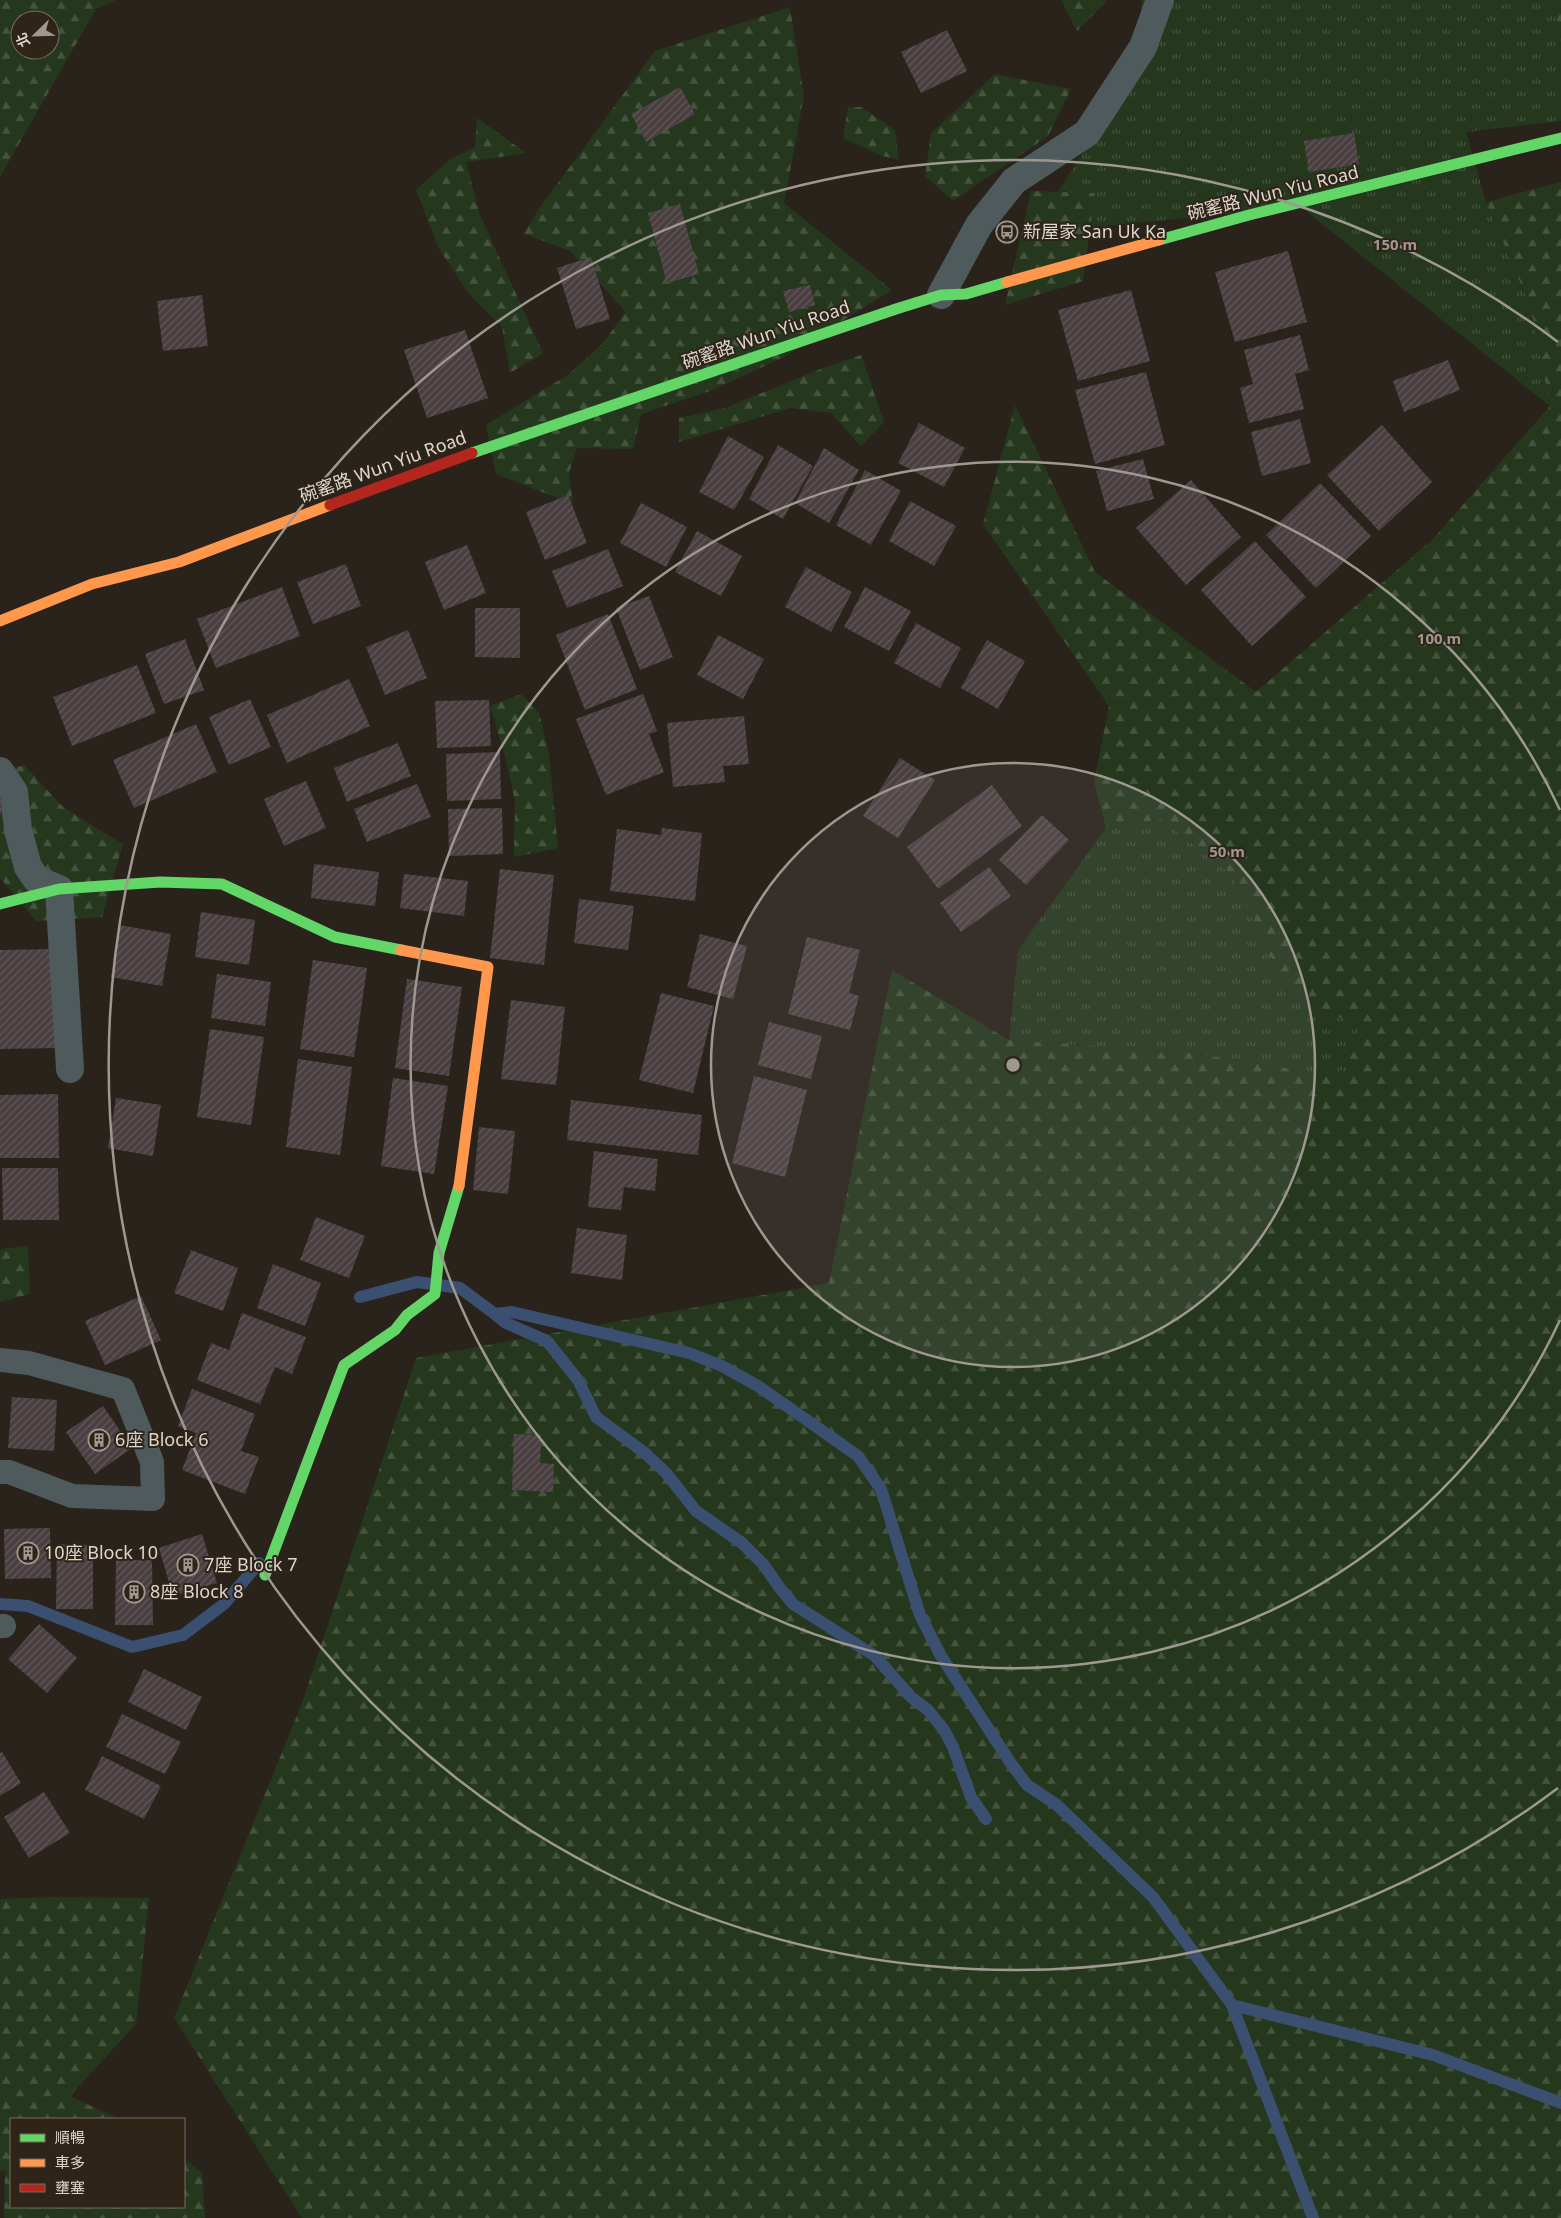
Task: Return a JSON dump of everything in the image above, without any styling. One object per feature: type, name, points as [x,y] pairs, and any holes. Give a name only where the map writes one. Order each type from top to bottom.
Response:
[{"type":"street","points":[[941,296],[980,225],[1014,181],[1087,133],[1143,47],[1160,0]]},
{"type":"street","name":"碗窰路 Wun Yiu Road","points":[[0,621],[92,584],[179,562],[421,471],[941,296],[966,294],[1249,216],[1561,138]]},
{"type":"street","points":[[0,771],[14,792],[18,830],[28,867],[37,880],[59,889]]},
{"type":"street","points":[[0,904],[59,889],[160,882],[222,884],[335,937],[488,968],[460,1184],[440,1253],[434,1294],[407,1315],[395,1330],[344,1365],[265,1575]]},
{"type":"street","points":[[59,889],[70,1069]]},
{"type":"lane","points":[[0,1360],[29,1363],[123,1389],[152,1462],[153,1499],[72,1496],[8,1472],[0,1472]]},
{"type":"green space","points":[[0,0],[116,0],[96,9],[0,177]]},
{"type":"green space","points":[[1061,0],[1108,0],[1077,31]]},
{"type":"green space","points":[[1142,0],[1561,0],[1561,121],[1466,132],[1486,202],[1531,308],[1561,324],[1550,406],[1301,207],[1032,233],[1137,67]]},
{"type":"green space","points":[[1553,0],[1561,0],[1561,42]]},
{"type":"green space","points":[[790,7],[804,96],[784,203],[892,290],[784,357],[710,391],[641,414],[633,449],[577,448],[569,473],[573,504],[496,474],[486,425],[569,374],[602,344],[626,312],[570,251],[524,234],[538,210],[655,51]]},
{"type":"green space","points":[[995,74],[1071,89],[1048,136],[953,201],[925,176],[931,133]]},
{"type":"green space","points":[[848,107],[861,107],[895,130],[899,160],[882,156],[843,138]]},
{"type":"green space","points":[[477,118],[526,153],[466,162],[480,215],[543,353],[510,373],[502,327],[469,294],[439,249],[416,190],[449,160],[475,147]]},
{"type":"green space","points":[[1561,182],[1561,2218],[302,2218],[174,2018],[302,1703],[416,1358],[829,1283],[892,970],[1009,1040],[1194,1053],[1345,1078],[1358,1027],[1287,990],[1230,873],[1161,819],[1106,828],[1094,782],[1109,706],[983,524],[1015,405],[1095,572],[1256,692],[1433,539],[1550,406],[1531,308],[1486,202]]},
{"type":"green space","points":[[1031,191],[1095,193],[1083,281],[1005,305]]},
{"type":"green space","points":[[861,355],[884,422],[861,446],[831,413],[790,408],[679,442],[679,418],[725,408],[823,368]]},
{"type":"green space","points":[[521,694],[539,713],[549,754],[558,848],[514,857],[515,801],[505,756],[490,706]]},
{"type":"green space","points":[[24,765],[64,808],[123,844],[102,917],[36,921],[0,878],[0,772]]},
{"type":"green space","points":[[1161,819],[1230,873],[1287,990],[1358,1027],[1345,1078],[1194,1053],[1009,1040],[1018,950],[1106,828]]},
{"type":"green space","points":[[28,1246],[30,1294],[0,1302],[0,1249]]},
{"type":"green space","points":[[55,1897],[149,1898],[136,2024],[70,2096],[117,2118],[10,2118],[10,2208],[185,2208],[185,2160],[202,2172],[205,2218],[4,2218],[5,2170],[0,2172],[0,1899]]},
{"type":"building","points":[[947,30],[967,71],[921,93],[901,52]]},
{"type":"building","points":[[680,87],[695,114],[646,142],[631,114]]},
{"type":"building","points":[[1354,133],[1359,164],[1309,172],[1304,141]]},
{"type":"building","points":[[680,204],[699,274],[667,283],[648,213]]},
{"type":"building","points":[[1288,251],[1307,322],[1235,342],[1215,272]]},
{"type":"building","points":[[591,257],[610,319],[576,329],[557,268]]},
{"type":"building","points":[[810,285],[815,305],[789,312],[783,291]]},
{"type":"building","points":[[1131,290],[1150,361],[1078,381],[1058,310]]},
{"type":"building","points":[[202,295],[208,346],[163,351],[157,301]]},
{"type":"building","points":[[465,330],[488,398],[427,418],[404,350]]},
{"type":"building","points":[[1300,335],[1309,370],[1295,374],[1304,409],[1249,423],[1240,388],[1253,384],[1244,350]]},
{"type":"building","points":[[1448,360],[1460,390],[1404,412],[1393,381]]},
{"type":"building","points":[[1146,372],[1165,445],[1095,464],[1075,390]]},
{"type":"building","points":[[1300,419],[1311,463],[1262,476],[1251,432]]},
{"type":"building","points":[[919,423],[965,448],[944,487],[898,463]]},
{"type":"building","points":[[1382,425],[1432,482],[1379,531],[1327,475]]},
{"type":"building","points":[[728,436],[764,457],[734,510],[699,492]]},
{"type":"building","points":[[778,445],[813,466],[783,519],[749,499]]},
{"type":"building","points":[[824,448],[859,470],[829,523],[795,503]]},
{"type":"building","points":[[1143,459],[1154,499],[1107,511],[1096,471]]},
{"type":"building","points":[[865,470],[901,491],[871,545],[836,525]]},
{"type":"building","points":[[1191,480],[1241,537],[1186,585],[1136,528]]},
{"type":"building","points":[[1320,483],[1371,536],[1316,588],[1266,535]]},
{"type":"building","points":[[568,495],[587,543],[545,560],[526,512]]},
{"type":"building","points":[[910,501],[956,526],[934,566],[889,541]]},
{"type":"building","points":[[641,503],[687,527],[666,567],[620,543]]},
{"type":"building","points":[[697,531],[742,556],[721,596],[675,572]]},
{"type":"building","points":[[1255,541],[1306,597],[1252,646],[1201,590]]},
{"type":"building","points":[[467,545],[486,593],[444,610],[425,562]]},
{"type":"building","points":[[608,549],[623,586],[567,608],[552,571]]},
{"type":"building","points":[[346,564],[361,606],[313,624],[297,582]]},
{"type":"building","points":[[806,567],[852,592],[831,632],[785,607]]},
{"type":"building","points":[[282,587],[300,636],[216,668],[197,619]]},
{"type":"building","points":[[865,587],[911,611],[889,651],[844,627]]},
{"type":"building","points":[[649,596],[673,657],[640,670],[616,608]]},
{"type":"building","points":[[475,608],[520,608],[520,658],[475,657]]},
{"type":"building","points":[[608,614],[637,689],[585,710],[556,635]]},
{"type":"building","points":[[916,623],[961,648],[940,688],[894,663]]},
{"type":"building","points":[[408,630],[427,678],[385,695],[366,647]]},
{"type":"building","points":[[718,635],[764,659],[743,699],[697,675]]},
{"type":"building","points":[[185,639],[204,690],[164,704],[145,654]]},
{"type":"building","points":[[987,640],[1025,661],[998,709],[961,688]]},
{"type":"building","points":[[137,665],[156,713],[72,746],[53,697]]},
{"type":"building","points":[[349,679],[370,726],[287,763],[267,715]]},
{"type":"building","points":[[643,694],[657,731],[649,734],[664,772],[606,795],[576,719]]},
{"type":"building","points":[[250,699],[271,747],[229,765],[209,717]]},
{"type":"building","points":[[489,700],[491,746],[437,748],[435,701]]},
{"type":"building","points":[[744,716],[749,764],[723,766],[725,782],[673,787],[667,723]]},
{"type":"building","points":[[196,724],[217,772],[134,808],[113,760]]},
{"type":"building","points":[[398,743],[411,776],[347,802],[334,768]]},
{"type":"building","points":[[500,752],[501,799],[447,801],[446,754]]},
{"type":"building","points":[[900,758],[935,780],[898,838],[863,816]]},
{"type":"building","points":[[306,781],[326,828],[284,846],[264,799]]},
{"type":"building","points":[[417,784],[431,817],[367,842],[354,809]]},
{"type":"building","points":[[992,785],[1022,826],[938,889],[907,847]]},
{"type":"building","points":[[0,794],[9,799],[0,815]]},
{"type":"building","points":[[502,808],[503,854],[449,856],[448,809]]},
{"type":"building","points":[[1042,815],[1069,840],[1026,885],[999,860]]},
{"type":"building","points":[[662,828],[702,833],[695,901],[610,891],[617,829],[661,835]]},
{"type":"building","points":[[314,864],[379,872],[375,906],[311,898]]},
{"type":"building","points":[[989,867],[1011,896],[961,932],[940,903]]},
{"type":"building","points":[[500,869],[554,875],[544,965],[490,958]]},
{"type":"building","points":[[404,874],[468,881],[464,916],[400,908]]},
{"type":"building","points":[[579,899],[634,906],[628,950],[574,943]]},
{"type":"building","points":[[201,912],[255,920],[249,965],[195,957]]},
{"type":"building","points":[[119,925],[171,934],[162,986],[111,977]]},
{"type":"building","points":[[700,934],[747,946],[733,999],[687,987]]},
{"type":"building","points":[[807,937],[860,950],[849,993],[859,996],[850,1030],[788,1014]]},
{"type":"building","points":[[56,949],[58,1048],[0,1049],[0,950]]},
{"type":"building","points":[[313,960],[367,968],[354,1057],[300,1049]]},
{"type":"building","points":[[217,974],[271,982],[265,1026],[211,1018]]},
{"type":"building","points":[[407,979],[462,987],[449,1076],[395,1068]]},
{"type":"building","points":[[661,993],[714,1006],[693,1093],[639,1080]]},
{"type":"building","points":[[511,1000],[565,1007],[556,1085],[501,1079]]},
{"type":"building","points":[[769,1022],[822,1036],[811,1079],[758,1065]]},
{"type":"building","points":[[210,1029],[264,1037],[251,1125],[197,1117]]},
{"type":"building","points":[[298,1059],[352,1067],[340,1155],[286,1147]]},
{"type":"building","points":[[754,1076],[807,1090],[785,1177],[732,1163]]},
{"type":"building","points":[[393,1078],[448,1086],[434,1174],[381,1166]]},
{"type":"building","points":[[58,1094],[59,1158],[0,1158],[0,1095]]},
{"type":"building","points":[[116,1098],[161,1105],[153,1156],[108,1148]]},
{"type":"building","points":[[571,1100],[702,1115],[698,1155],[567,1140]]},
{"type":"building","points":[[479,1127],[515,1131],[508,1194],[473,1190]]},
{"type":"building","points":[[594,1151],[658,1159],[655,1191],[624,1187],[621,1210],[588,1207]]},
{"type":"building","points":[[2,1168],[58,1168],[59,1220],[3,1220]]},
{"type":"building","points":[[316,1217],[365,1236],[349,1278],[300,1260]]},
{"type":"building","points":[[577,1228],[627,1235],[622,1280],[571,1273]]},
{"type":"building","points":[[191,1250],[238,1268],[223,1311],[174,1293]]},
{"type":"building","points":[[273,1264],[321,1283],[305,1326],[257,1308]]},
{"type":"building","points":[[141,1296],[161,1340],[105,1365],[85,1321]]},
{"type":"building","points":[[242,1313],[306,1337],[292,1374],[275,1367],[260,1404],[197,1380],[211,1343],[229,1350]]},
{"type":"building","points":[[192,1389],[255,1414],[241,1451],[259,1457],[245,1494],[182,1470],[196,1433],[178,1426]]},
{"type":"building","points":[[12,1397],[57,1400],[54,1451],[8,1448]]},
{"type":"building","name":"6座 Block 6","points":[[103,1406],[132,1448],[95,1474],[66,1432]]},
{"type":"building","points":[[514,1434],[541,1435],[540,1463],[554,1464],[553,1492],[512,1490]]},
{"type":"building","name":"10座 Block 10","points":[[50,1528],[51,1578],[5,1579],[4,1529]]},
{"type":"building","name":"7座 Block 7","points":[[202,1534],[217,1583],[173,1596],[159,1548]]},
{"type":"building","points":[[57,1544],[93,1545],[93,1609],[56,1609]]},
{"type":"building","name":"8座 Block 8","points":[[116,1560],[152,1560],[153,1625],[115,1625]]},
{"type":"building","points":[[39,1624],[77,1658],[47,1693],[8,1659]]},
{"type":"building","points":[[144,1669],[202,1697],[186,1730],[128,1702]]},
{"type":"building","points":[[122,1714],[181,1742],[165,1774],[106,1747]]},
{"type":"building","points":[[2,1752],[21,1783],[0,1796],[0,1753]]},
{"type":"building","points":[[102,1756],[161,1786],[144,1819],[85,1790]]},
{"type":"building","points":[[44,1792],[70,1833],[29,1858],[4,1817]]},
{"type":"waterway","points":[[360,1297],[417,1282],[460,1288],[495,1314],[512,1312],[689,1353],[722,1366],[758,1386],[858,1456],[881,1489],[920,1615],[941,1656],[1010,1762],[1027,1785],[1057,1805],[1153,1897],[1232,2005],[1433,2055],[1561,2103]]},
{"type":"waterway","points":[[495,1314],[506,1323],[547,1341],[578,1380],[596,1417],[645,1453],[666,1473],[696,1511],[742,1543],[764,1565],[793,1604],[875,1656],[911,1697],[928,1710],[944,1730],[953,1747],[971,1797],[986,1819]]},
{"type":"waterway","points":[[0,1604],[28,1606],[132,1647],[183,1635],[224,1604],[259,1563]]},
{"type":"waterway","points":[[1232,2005],[1313,2218]]},
{"type":"traffic: fast","points":[[1159,240],[1249,215],[1561,138]]},
{"type":"traffic: fast","points":[[472,453],[896,309],[941,295],[966,294],[1007,282]]},
{"type":"traffic: fast","points":[[0,904],[59,889],[160,882],[222,884],[335,937],[401,950]]},
{"type":"traffic: fast","points":[[265,1575],[344,1365],[395,1330],[407,1315],[435,1294],[439,1253],[459,1186]]},
{"type":"traffic: slow","points":[[1007,282],[1159,240]]},
{"type":"traffic: slow","points":[[0,621],[92,584],[179,562],[330,505]]},
{"type":"traffic: slow","points":[[401,950],[488,967],[459,1186]]},
{"type":"traffic: jam","points":[[330,505],[472,453]]},
{"type":"place","name":"新屋家 San Uk Ka","points":[[1007,232]]},
{"type":"place","name":"6座 Block 6","points":[[99,1440]]},
{"type":"place","name":"10座 Block 10","points":[[28,1553]]},
{"type":"place","name":"7座 Block 7","points":[[188,1565]]},
{"type":"place","name":"8座 Block 8","points":[[134,1592]]}]
